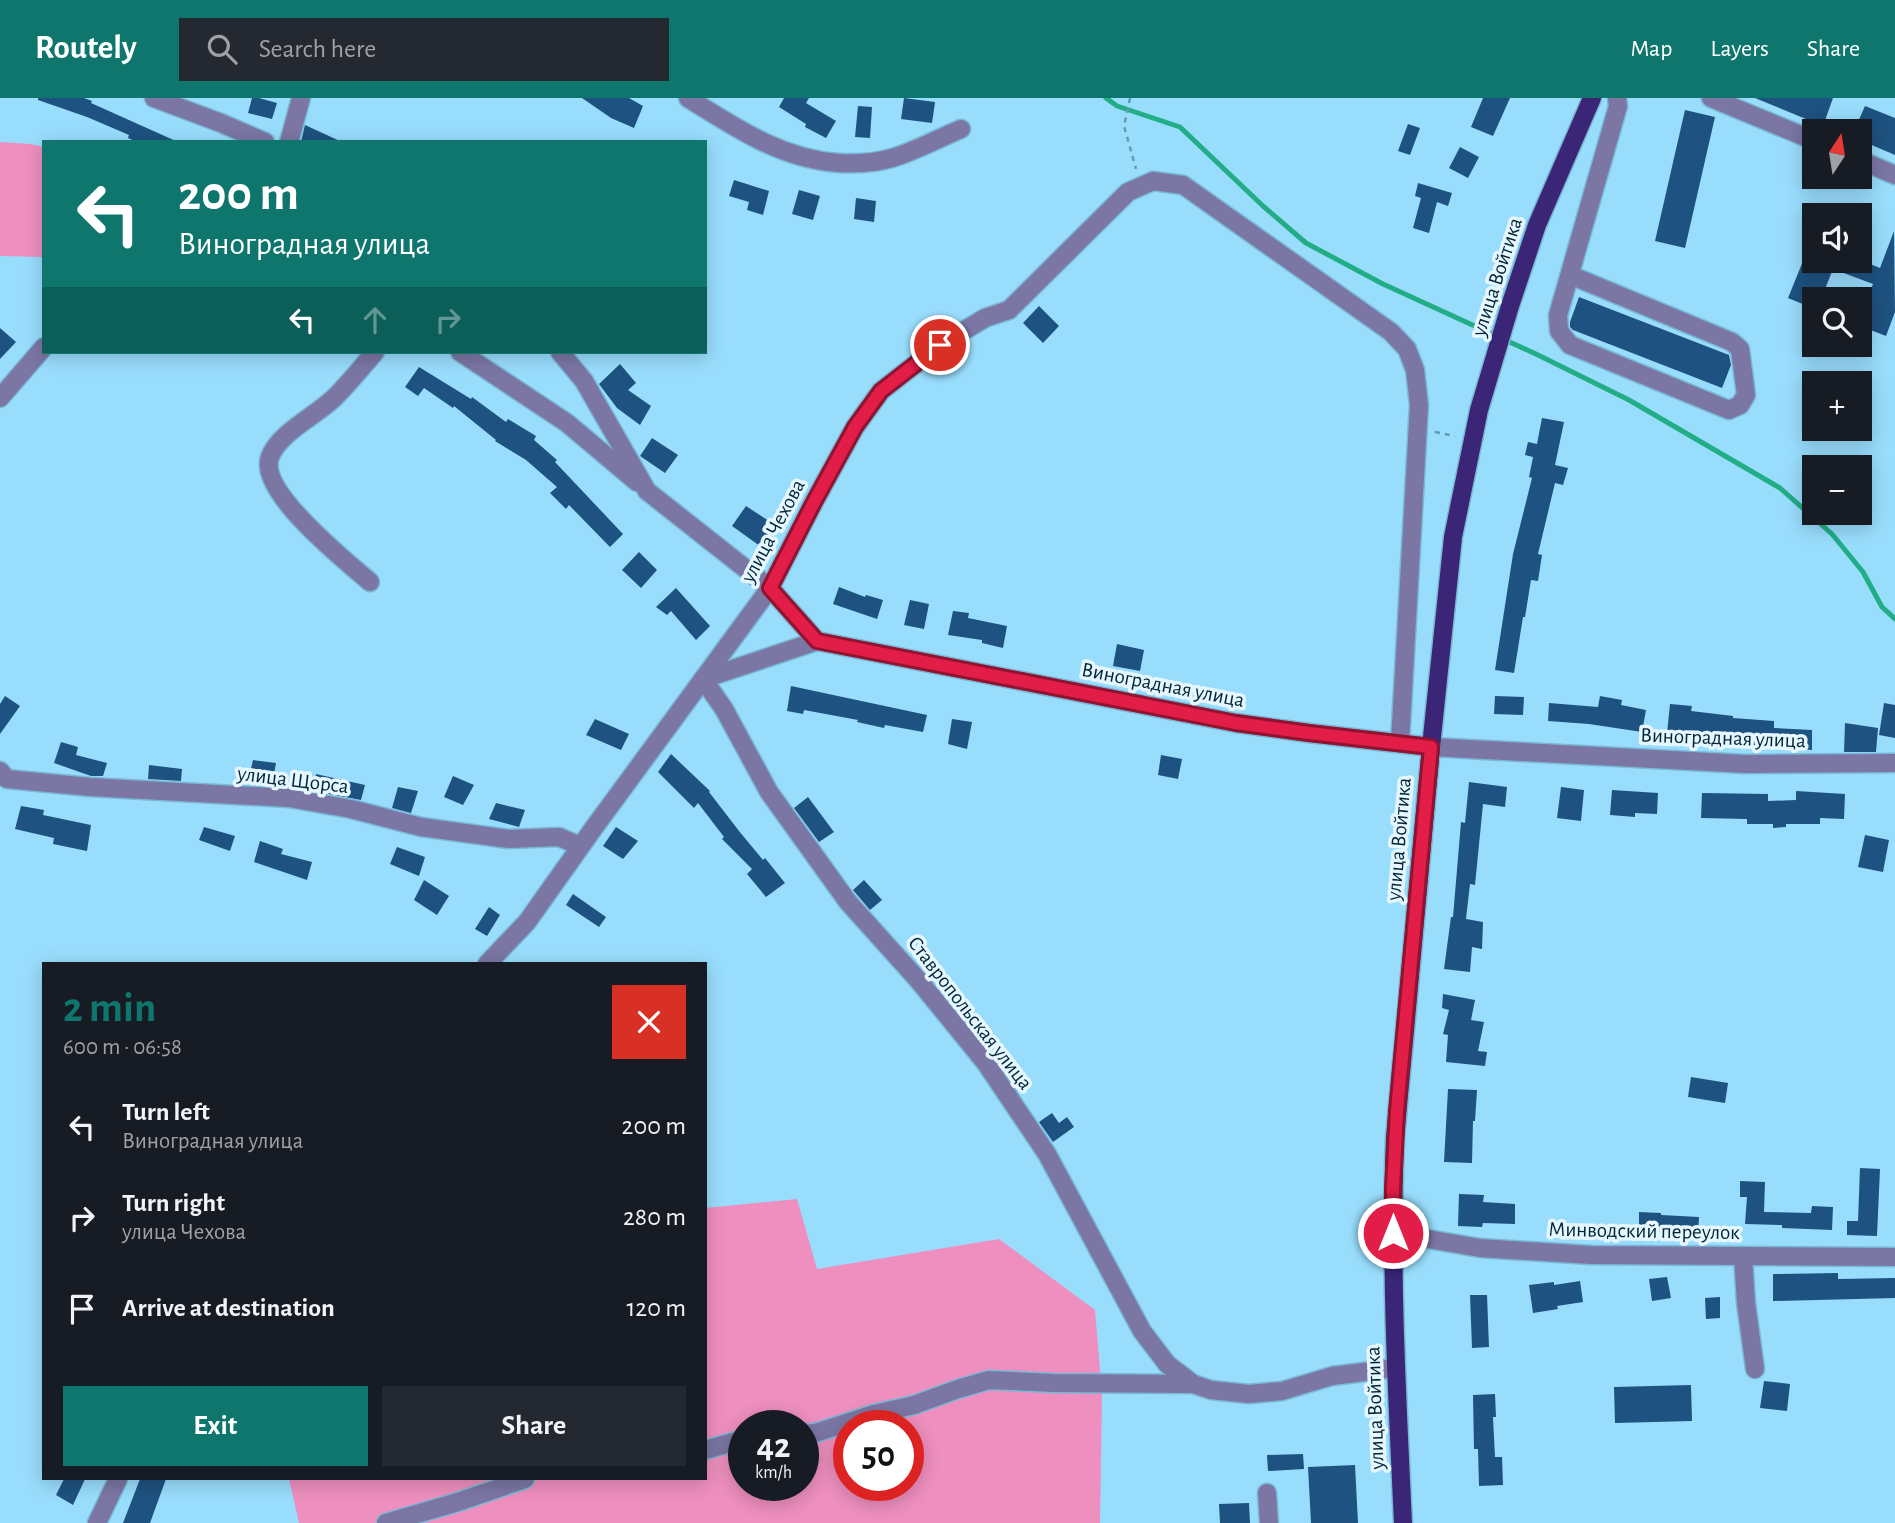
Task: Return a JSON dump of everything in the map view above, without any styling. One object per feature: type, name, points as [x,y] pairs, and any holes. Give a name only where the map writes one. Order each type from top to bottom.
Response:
[{"type":"main road","name":"улица Войтика","points":[[1403,1523],[1395,1368],[1393,1188],[1397,1111],[1453,537],[1471,440],[1510,306],[1537,225],[1592,98]]},
{"type":"street","points":[[154,98],[221,122],[261,140]]},
{"type":"street","points":[[290,140],[301,98]]},
{"type":"street","points":[[688,98],[735,128],[789,154],[816,161],[860,164],[891,158],[961,129]]},
{"type":"street","points":[[1570,275],[1732,342],[1740,349],[1746,395],[1740,405],[1729,410],[1570,345],[1559,331],[1558,315],[1618,106],[1616,98]]},
{"type":"street","points":[[1711,98],[1802,136]]},
{"type":"street","points":[[1872,165],[1895,175]]},
{"type":"street","points":[[1147,183],[1183,184],[1391,332],[1407,349],[1415,370],[1419,405],[1400,743]]},
{"type":"street","name":"улица Чехова","points":[[489,962],[527,922],[770,588],[855,427],[881,391],[940,345],[985,318],[1009,310],[1128,192],[1147,183]]},
{"type":"street","points":[[0,398],[42,349]]},
{"type":"street","points":[[370,582],[301,521],[269,474],[269,458],[279,441],[335,398],[373,354]]},
{"type":"street","points":[[463,354],[567,423],[647,491],[770,588],[817,641],[703,678]]},
{"type":"street","points":[[562,354],[584,381],[647,491]]},
{"type":"street","name":"Виноградная улица","points":[[817,641],[1236,723],[1431,747],[1746,764],[1895,763]]},
{"type":"street","name":"Ставропольская улица","points":[[703,678],[724,709],[769,792],[848,902],[919,981],[985,1062],[1047,1154],[1142,1331],[1167,1364],[1193,1384],[1211,1390],[1249,1394],[1282,1391],[1332,1376],[1395,1368]]},
{"type":"street","name":"улица Щорса","points":[[2,780],[289,798],[351,809],[421,827],[509,839],[559,837],[580,846]]},
{"type":"street","name":"Минводский переулок","points":[[1393,1233],[1480,1248],[1591,1255],[1895,1257]]},
{"type":"street","points":[[1743,1256],[1755,1369]]},
{"type":"street","points":[[819,1432],[989,1380],[1193,1384]]},
{"type":"street","points":[[707,1449],[728,1443]]},
{"type":"street","points":[[97,1523],[118,1480]]},
{"type":"street","points":[[386,1523],[458,1503],[522,1480]]},
{"type":"street","points":[[1267,1493],[1269,1523]]},
{"type":"path","points":[[1130,98],[1124,126],[1147,183]]},
{"type":"path","points":[[1418,428],[1471,440]]},
{"type":"shaded area","points":[[0,142],[42,147],[42,257],[0,256]]},
{"type":"shaded area","points":[[797,1199],[817,1269],[999,1239],[1095,1310],[1102,1393],[1100,1523],[299,1523],[289,1480],[707,1480],[707,1208]]},
{"type":"building","points":[[84,98],[174,140],[132,140],[128,138],[129,135],[87,117],[38,100]]},
{"type":"building","points":[[252,98],[277,103],[272,119],[248,113]]},
{"type":"building","points":[[582,98],[629,98],[643,106],[634,128],[611,118]]},
{"type":"building","points":[[784,98],[809,98],[806,103],[836,121],[826,138],[805,127],[806,124],[779,107]]},
{"type":"building","points":[[904,98],[935,102],[932,123],[901,119]]},
{"type":"building","points":[[1483,98],[1510,98],[1493,136],[1471,127]]},
{"type":"building","points":[[1755,98],[1833,98],[1826,119],[1806,119]]},
{"type":"building","points":[[858,106],[872,107],[870,138],[855,137]]},
{"type":"building","points":[[1865,106],[1895,118],[1895,155],[1872,145],[1872,119],[1859,119]]},
{"type":"building","points":[[1685,110],[1715,117],[1685,248],[1655,241]]},
{"type":"building","points":[[1408,124],[1420,128],[1410,155],[1398,151]]},
{"type":"building","points":[[305,125],[338,140],[301,140]]},
{"type":"building","points":[[1460,147],[1479,157],[1468,178],[1449,168]]},
{"type":"building","points":[[734,180],[769,191],[763,215],[747,210],[749,202],[729,196]]},
{"type":"building","points":[[1418,183],[1452,193],[1448,206],[1437,202],[1429,233],[1413,228],[1421,198],[1415,196]]},
{"type":"building","points":[[799,190],[820,196],[813,220],[792,214]]},
{"type":"building","points":[[856,198],[876,201],[874,222],[854,219]]},
{"type":"building","points":[[1894,231],[1895,312],[1886,336],[1872,331],[1873,284],[1844,273],[1872,273],[1872,265],[1880,268]]},
{"type":"building","points":[[1802,264],[1802,273],[1831,273],[1826,287],[1802,287],[1802,304],[1788,298]]},
{"type":"building","points":[[1579,297],[1729,355],[1731,365],[1722,388],[1573,330],[1570,322]]},
{"type":"building","points":[[1039,306],[1059,326],[1043,343],[1023,323]]},
{"type":"building","points":[[0,328],[16,342],[0,359]]},
{"type":"building","points":[[620,364],[636,383],[628,390],[651,406],[640,425],[617,408],[599,384]]},
{"type":"building","points":[[419,367],[471,399],[472,397],[506,422],[508,419],[536,436],[534,440],[557,460],[555,462],[623,534],[610,547],[569,505],[566,509],[550,493],[557,487],[526,460],[495,441],[454,406],[453,408],[424,388],[418,396],[405,387]]},
{"type":"building","points":[[1542,418],[1564,422],[1555,465],[1568,468],[1563,485],[1555,483],[1538,554],[1542,555],[1538,581],[1531,580],[1514,673],[1495,670],[1513,554],[1532,478],[1529,477],[1533,457],[1525,455],[1528,442],[1537,444]]},
{"type":"building","points":[[652,438],[678,455],[665,473],[640,456]]},
{"type":"building","points":[[746,506],[775,525],[760,546],[732,526]]},
{"type":"building","points":[[639,552],[657,570],[641,588],[622,570]]},
{"type":"building","points":[[839,587],[865,597],[866,595],[883,600],[877,619],[833,604]]},
{"type":"building","points":[[676,588],[710,626],[696,640],[671,611],[667,615],[656,607]]},
{"type":"building","points":[[910,600],[929,604],[924,629],[904,625]]},
{"type":"building","points":[[953,611],[969,613],[968,618],[1007,626],[1003,648],[982,643],[982,640],[948,635]]},
{"type":"building","points":[[1117,644],[1144,650],[1140,671],[1113,666]]},
{"type":"building","points":[[791,686],[927,715],[923,732],[885,725],[884,728],[804,710],[803,714],[787,711]]},
{"type":"building","points":[[5,696],[20,706],[0,734],[0,704]]},
{"type":"building","points":[[1495,696],[1524,697],[1523,715],[1494,714]]},
{"type":"building","points":[[1600,696],[1622,700],[1621,705],[1646,710],[1642,732],[1548,721],[1549,703],[1598,707]]},
{"type":"building","points":[[1884,703],[1895,705],[1895,738],[1879,735]]},
{"type":"building","points":[[1670,704],[1692,706],[1691,711],[1733,718],[1774,721],[1774,728],[1812,730],[1812,750],[1706,741],[1706,737],[1667,733]]},
{"type":"building","points":[[595,719],[629,734],[621,750],[586,735]]},
{"type":"building","points":[[952,719],[972,722],[967,749],[948,744]]},
{"type":"building","points":[[1845,723],[1878,728],[1876,752],[1844,752]]},
{"type":"building","points":[[61,742],[78,747],[76,755],[107,763],[103,776],[91,776],[54,763]]},
{"type":"building","points":[[671,754],[710,791],[739,831],[785,883],[766,897],[747,874],[752,869],[722,839],[724,837],[698,803],[694,808],[658,772]]},
{"type":"building","points":[[1161,755],[1182,759],[1178,779],[1158,775]]},
{"type":"building","points":[[253,760],[276,763],[272,786],[248,782]]},
{"type":"building","points":[[149,765],[182,769],[181,781],[148,779]]},
{"type":"building","points":[[316,774],[365,785],[361,800],[313,791]]},
{"type":"building","points":[[453,776],[474,785],[463,805],[444,797]]},
{"type":"building","points":[[1469,782],[1507,787],[1505,807],[1483,804],[1475,885],[1470,884],[1466,919],[1483,922],[1482,949],[1472,947],[1470,972],[1444,969],[1453,917],[1461,822],[1465,823]]},
{"type":"building","points":[[398,787],[418,791],[411,813],[392,808]]},
{"type":"building","points":[[1561,787],[1584,790],[1581,821],[1557,818]]},
{"type":"building","points":[[1612,790],[1658,793],[1657,814],[1635,813],[1635,817],[1610,815]]},
{"type":"building","points":[[1796,791],[1845,794],[1844,819],[1820,818],[1820,824],[1786,824],[1786,827],[1773,828],[1773,824],[1747,824],[1747,819],[1701,818],[1702,793],[1768,794],[1768,801],[1796,800]]},
{"type":"building","points":[[808,797],[834,832],[819,842],[794,808]]},
{"type":"building","points":[[496,803],[525,810],[519,827],[489,819]]},
{"type":"building","points":[[21,806],[44,810],[43,815],[91,825],[87,851],[53,844],[54,838],[15,829]]},
{"type":"building","points":[[204,827],[235,836],[230,851],[199,840]]},
{"type":"building","points":[[616,827],[638,841],[623,859],[603,846]]},
{"type":"building","points":[[1865,835],[1889,840],[1883,872],[1858,867]]},
{"type":"building","points":[[260,841],[283,849],[281,854],[312,862],[307,880],[254,862]]},
{"type":"building","points":[[397,847],[425,857],[419,876],[390,864]]},
{"type":"building","points":[[424,880],[449,896],[437,915],[414,900]]},
{"type":"building","points":[[864,880],[882,900],[870,910],[853,890]]},
{"type":"building","points":[[573,894],[606,917],[599,927],[566,905]]},
{"type":"building","points":[[489,907],[500,915],[487,936],[475,929]]},
{"type":"building","points":[[1443,994],[1475,1000],[1471,1020],[1484,1022],[1478,1051],[1487,1052],[1485,1066],[1446,1062],[1448,1035],[1443,1034],[1449,1010],[1442,1008]]},
{"type":"building","points":[[1691,1077],[1728,1083],[1725,1103],[1688,1097]]},
{"type":"building","points":[[1448,1089],[1477,1090],[1472,1163],[1444,1162]]},
{"type":"building","points":[[1052,1113],[1059,1123],[1067,1117],[1074,1127],[1053,1142],[1039,1122]]},
{"type":"building","points":[[1860,1168],[1880,1169],[1877,1236],[1847,1235],[1847,1221],[1858,1221]]},
{"type":"building","points":[[1740,1181],[1765,1182],[1764,1212],[1811,1213],[1812,1206],[1833,1207],[1832,1230],[1745,1224],[1747,1197],[1740,1197]]},
{"type":"building","points":[[1459,1194],[1484,1195],[1483,1202],[1515,1204],[1515,1224],[1483,1223],[1482,1227],[1458,1226]]},
{"type":"building","points":[[1639,1212],[1699,1217],[1698,1236],[1639,1234]]},
{"type":"building","points":[[1838,1273],[1838,1279],[1895,1278],[1895,1298],[1773,1301],[1773,1274]]},
{"type":"building","points":[[1667,1277],[1671,1298],[1652,1301],[1649,1279]]},
{"type":"building","points":[[1580,1281],[1583,1302],[1533,1313],[1529,1285]]},
{"type":"building","points":[[1470,1295],[1487,1295],[1489,1347],[1472,1348]]},
{"type":"building","points":[[1720,1297],[1720,1318],[1706,1319],[1705,1298]]},
{"type":"building","points":[[1764,1381],[1790,1384],[1787,1411],[1760,1408]]},
{"type":"building","points":[[1691,1385],[1692,1421],[1615,1423],[1614,1387]]},
{"type":"building","points":[[1495,1394],[1495,1457],[1502,1457],[1503,1485],[1479,1486],[1478,1449],[1474,1449],[1473,1395]]},
{"type":"building","points":[[1303,1454],[1304,1469],[1268,1471],[1267,1455]]},
{"type":"building","points":[[1355,1465],[1358,1523],[1311,1523],[1308,1467]]},
{"type":"building","points":[[64,1480],[85,1480],[73,1505],[56,1495]]},
{"type":"building","points":[[140,1480],[166,1480],[150,1523],[123,1523]]},
{"type":"building","points":[[1249,1503],[1250,1523],[1220,1523],[1219,1504]]},
{"type":"waterway","points":[[1106,98],[1117,106],[1180,127],[1306,243],[1383,284],[1629,400],[1780,488],[1832,534],[1863,572],[1882,607],[1895,619]]},
{"type":"route","points":[[940,345],[881,391],[855,427],[770,588],[817,641],[1236,723],[1431,747],[1397,1111],[1393,1233]]}]
